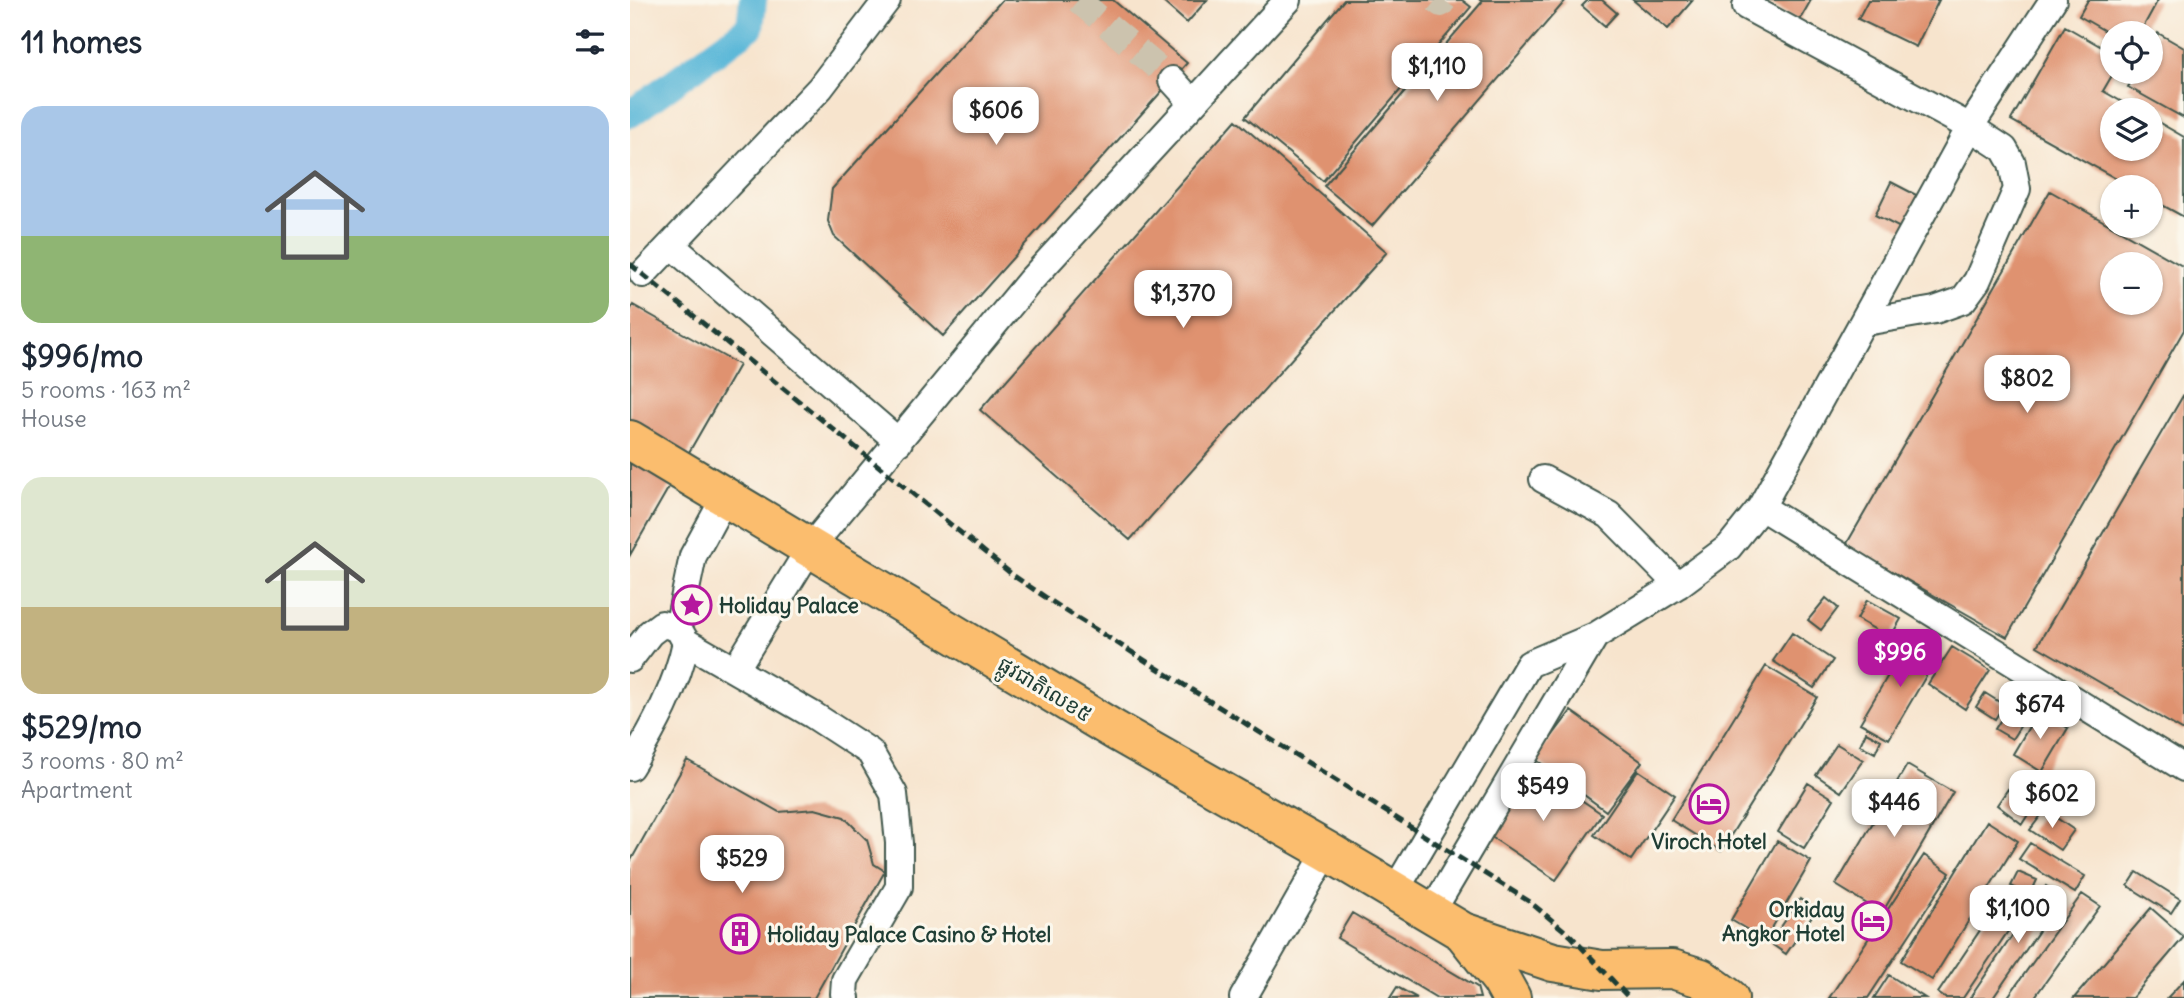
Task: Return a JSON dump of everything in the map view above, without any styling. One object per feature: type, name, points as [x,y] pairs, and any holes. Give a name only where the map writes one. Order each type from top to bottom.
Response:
[{"type":"highway","name":"ផ្លូវជាតិលេខ៥","points":[[630,440],[1115,731],[1447,922],[1553,962],[1602,970],[1672,969],[1702,978],[1729,998]]},
{"type":"highway","name":"ផ្លូវជាតិលេខ៥","points":[[1447,922],[1501,980],[1511,998]]},
{"type":"highway","name":"ផ្លូវជាតិលេខ៥","points":[[1587,998],[1612,980],[1641,970]]},
{"type":"street","points":[[643,275],[820,88],[887,0]]},
{"type":"street","points":[[735,670],[810,548],[1030,281],[1288,0]]},
{"type":"street","points":[[1395,891],[1529,664],[1595,636],[1678,585],[1729,547],[1762,507],[1970,127],[2053,0]]},
{"type":"street","points":[[1746,6],[1970,127],[2004,149],[2012,163],[2017,189],[1976,281],[1963,300],[1935,310],[1865,322]]},
{"type":"street","points":[[1172,80],[1192,102]]},
{"type":"street","points":[[671,245],[899,442]]},
{"type":"street","points":[[1543,480],[1609,515],[1678,585]]},
{"type":"street","points":[[630,767],[648,738],[675,680],[692,556],[725,497]]},
{"type":"street","points":[[1762,507],[2184,768]]},
{"type":"street","points":[[630,659],[650,633],[662,624],[814,715],[870,752],[894,794],[899,843],[899,887],[845,980],[846,998]]},
{"type":"street","points":[[1447,922],[1595,636]]},
{"type":"street","points":[[1243,998],[1326,851]]},
{"type":"building","points":[[1002,0],[1113,0],[1187,63],[943,336],[834,236],[828,221],[832,189]]},
{"type":"building","points":[[1207,0],[1187,23],[1163,2]]},
{"type":"building","points":[[1344,0],[1462,0],[1471,7],[1323,181],[1245,117]]},
{"type":"building","points":[[1480,0],[1566,0],[1372,226],[1324,186],[1482,2]]},
{"type":"building","points":[[1588,0],[1602,0],[1617,13],[1605,26],[1582,6]]},
{"type":"building","points":[[1633,0],[1693,0],[1668,29]]},
{"type":"building","points":[[1764,0],[1811,0],[1799,21]]},
{"type":"building","points":[[1868,0],[1939,0],[1916,47],[1858,19]]},
{"type":"building","points":[[2088,0],[2158,0],[2147,21],[2100,21],[2100,28],[2079,16]]},
{"type":"building","points":[[2065,26],[2100,46],[2100,84],[2107,84],[2103,91],[2115,98],[2100,98],[2100,161],[2163,161],[2163,125],[2184,137],[2184,217],[2163,206],[2163,175],[2110,175],[2011,120]]},
{"type":"building","points":[[2163,36],[2184,48],[2184,118],[2163,106],[2163,98],[2148,98],[2128,87],[2130,84],[2163,84]]},
{"type":"building","points":[[1236,120],[1387,252],[1130,540],[980,410]]},
{"type":"building","points":[[1891,182],[1920,197],[1904,230],[1875,215]]},
{"type":"building","points":[[2050,191],[2100,219],[2100,238],[2133,238],[2158,252],[2100,252],[2100,315],[2163,315],[2163,255],[2184,267],[2184,330],[2007,637],[1846,545]]},
{"type":"building","points":[[633,305],[739,365],[630,555],[630,311]]},
{"type":"building","points":[[2184,394],[2184,731],[2037,646]]},
{"type":"building","points":[[1826,598],[1838,608],[1821,630],[1808,620]]},
{"type":"building","points":[[1867,600],[1901,619],[1890,638],[1857,619]]},
{"type":"building","points":[[1792,633],[1833,660],[1814,688],[1773,661]]},
{"type":"building","points":[[1910,638],[1939,654],[1889,739],[1860,723]]},
{"type":"building","points":[[1952,647],[1990,670],[1965,709],[1928,684]]},
{"type":"building","points":[[1766,666],[1817,697],[1721,851],[1671,820]]},
{"type":"building","points":[[2020,689],[2037,700],[2012,739],[1995,729]]},
{"type":"building","points":[[1985,693],[2004,705],[1995,719],[1976,707]]},
{"type":"building","points":[[2039,710],[2068,728],[2042,772],[2013,754]]},
{"type":"building","points":[[1571,711],[1642,762],[1606,811],[1535,759]]},
{"type":"building","points":[[1866,732],[1881,740],[1875,753],[1860,745]]},
{"type":"building","points":[[1837,744],[1863,760],[1841,792],[1816,775]]},
{"type":"building","name":"Holiday Palace Casino & Hotel","points":[[687,760],[779,812],[815,809],[844,817],[867,840],[874,864],[885,871],[814,998],[630,998],[630,862]]},
{"type":"building","points":[[1530,765],[1602,814],[1556,880],[1484,832]]},
{"type":"building","points":[[1907,765],[1953,792],[1882,913],[1836,885]]},
{"type":"building","points":[[1638,770],[1675,795],[1631,860],[1594,835]]},
{"type":"building","points":[[1808,783],[1834,799],[1804,848],[1778,832]]},
{"type":"building","points":[[2008,789],[2033,807],[2022,824],[1997,805]]},
{"type":"building","points":[[2045,810],[2074,830],[2060,850],[2030,830]]},
{"type":"building","points":[[1987,821],[2018,841],[1932,980],[1901,961]]},
{"type":"building","points":[[1777,841],[1811,861],[1765,940],[1731,920]]},
{"type":"building","points":[[2030,843],[2085,876],[2075,893],[2019,859]]},
{"type":"building","points":[[1924,855],[1950,873],[1868,998],[1829,998]]},
{"type":"building","points":[[2018,872],[2037,880],[2030,895],[2011,886]]},
{"type":"building","points":[[2137,872],[2180,899],[2171,913],[2128,886]]},
{"type":"building","points":[[2046,886],[2062,897],[1993,998],[1970,998]]},
{"type":"building","points":[[2005,893],[2025,906],[1963,998],[1945,998],[1938,993]]},
{"type":"building","points":[[2082,894],[2100,906],[2034,998],[2007,998]]},
{"type":"building","points":[[1800,899],[1816,910],[1786,954],[1770,943]]},
{"type":"building","points":[[2151,908],[2184,937],[2132,998],[2074,998]]},
{"type":"building","points":[[1352,913],[1477,987],[1480,998],[1437,998],[1337,938]]},
{"type":"building","points":[[1889,975],[1925,998],[1874,998]]},
{"type":"building","points":[[2184,980],[2184,998],[2167,998]]},
{"type":"building","points":[[1397,987],[1417,998],[1390,998]]},
{"type":"waterway","points":[[630,114],[750,27],[753,0]]},
{"type":"tunnel","points":[[1078,0],[1172,80]]},
{"type":"tunnel","points":[[1436,0],[1441,4],[1444,0]]},
{"type":"railway","points":[[630,264],[1014,576],[1530,902],[1571,936],[1629,998]]},
{"type":"place","name":"Holiday Palace","points":[[692,605]]},
{"type":"place","name":"Viroch Hotel","points":[[1709,804]]},
{"type":"place","name":"Orkiday Angkor Hotel","points":[[1872,921]]},
{"type":"place","name":"Holiday Palace Casino & Hotel","points":[[740,934]]}]
